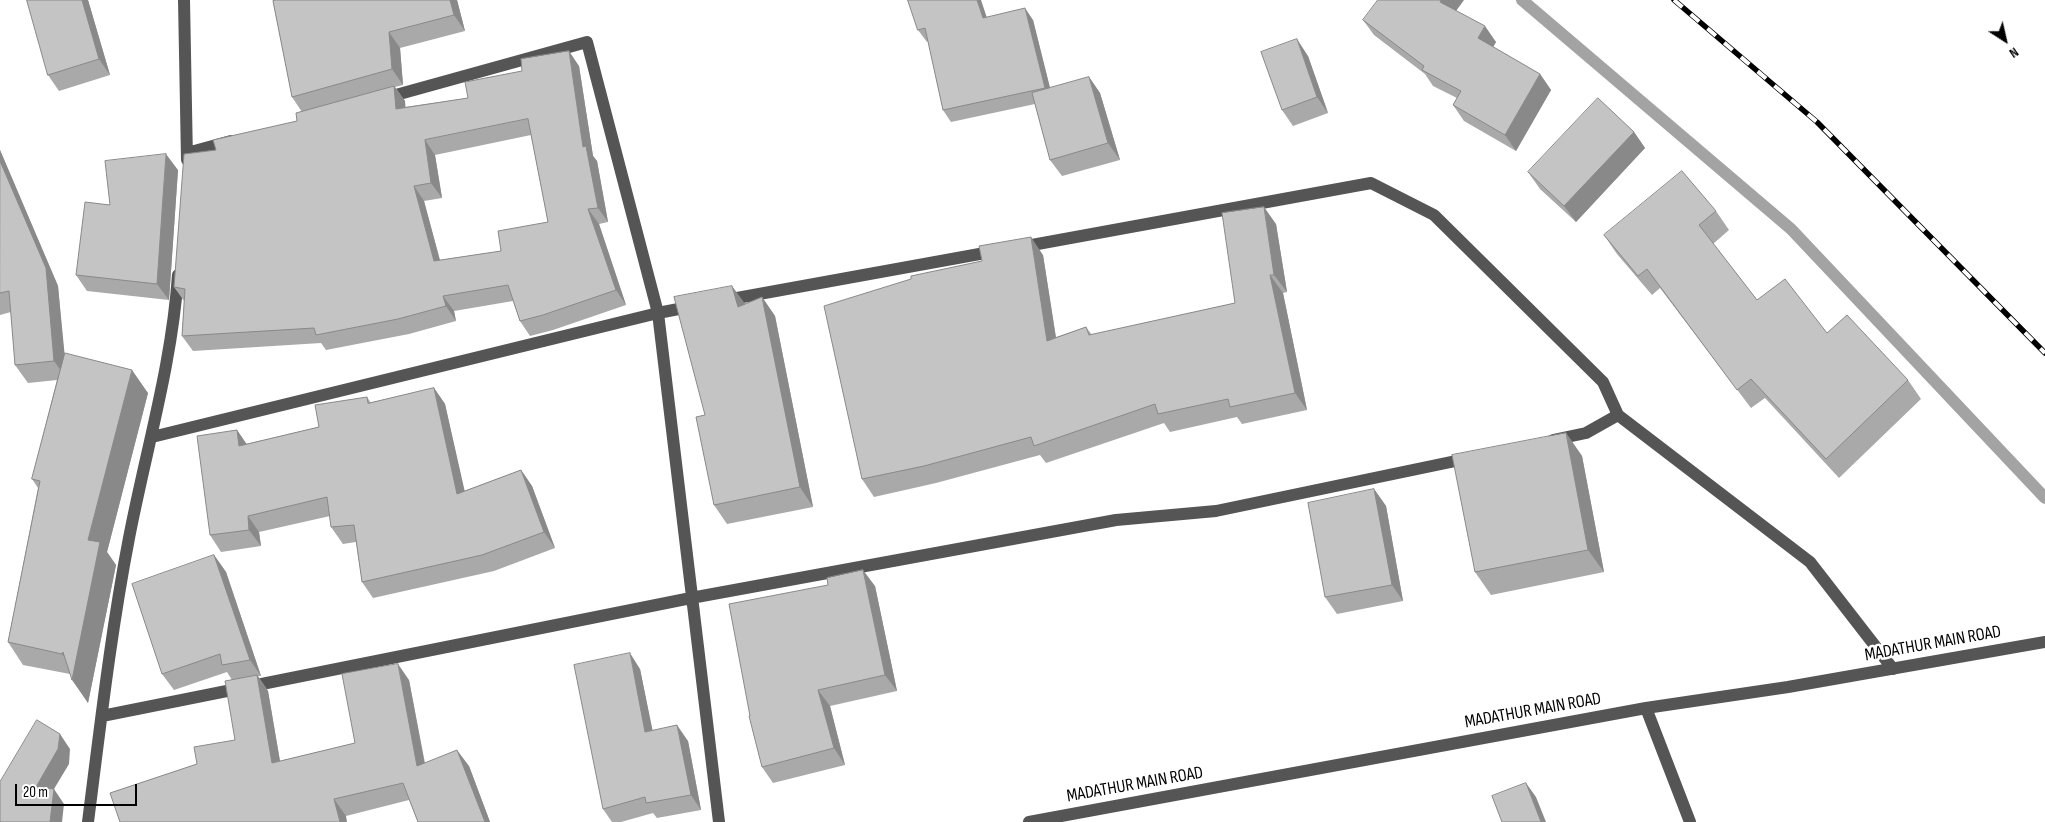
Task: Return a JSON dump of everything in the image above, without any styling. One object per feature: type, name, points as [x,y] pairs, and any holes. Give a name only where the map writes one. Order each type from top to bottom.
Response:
[{"type":"street","points":[[184,0],[186,173]]},
{"type":"street","points":[[377,100],[587,42],[658,313],[719,822]]},
{"type":"street","points":[[187,153],[244,137]]},
{"type":"street","points":[[152,437],[658,313],[1371,183],[1434,215],[1603,382],[1618,415],[1810,562],[1893,669]]},
{"type":"street","points":[[88,822],[129,538],[152,437],[176,311],[179,262]]},
{"type":"street","points":[[1538,443],[1586,433],[1618,415]]},
{"type":"street","points":[[102,716],[691,598],[1116,520],[1216,511],[1479,456]]},
{"type":"street","name":"MADATHUR MAIN ROAD","points":[[1029,822],[1646,708],[1788,687],[2045,642]]},
{"type":"street","points":[[1646,708],[1690,822]]},
{"type":"building","points":[[27,0],[82,0],[99,59],[48,75]]},
{"type":"building","points":[[450,0],[454,15],[389,32],[392,69],[292,97],[273,1]]},
{"type":"building","points":[[908,0],[977,0],[983,18],[1025,8],[1045,88],[943,110],[925,28],[918,30]]},
{"type":"building","points":[[1378,0],[1441,0],[1440,2],[1485,26],[1478,38],[1540,74],[1505,135],[1453,105],[1461,91],[1422,70],[1424,66],[1363,20]]},
{"type":"building","points":[[1297,39],[1317,97],[1282,110],[1261,52]]},
{"type":"building","points":[[569,51],[583,147],[586,146],[598,208],[588,209],[616,290],[520,321],[508,285],[443,296],[446,306],[398,319],[316,335],[314,328],[182,336],[185,289],[174,287],[184,154],[216,150],[213,140],[297,121],[296,113],[394,86],[396,109],[468,98],[465,82],[522,71],[521,59]],"holes":[[[528,119],[548,222],[498,231],[501,251],[434,261],[414,186],[431,183],[425,140]]]},
{"type":"building","points":[[1089,77],[1108,143],[1050,160],[1032,93]]},
{"type":"building","points":[[1598,98],[1634,132],[1564,206],[1528,172]]},
{"type":"building","points":[[166,154],[157,284],[76,275],[85,202],[110,205],[105,161]]},
{"type":"building","points":[[0,161],[46,268],[54,361],[15,365],[9,291],[0,293]]},
{"type":"building","points":[[1682,171],[1716,211],[1699,225],[1757,300],[1785,279],[1827,333],[1847,315],[1908,380],[1826,459],[1751,379],[1737,390],[1647,269],[1638,276],[1604,235]]},
{"type":"building","points":[[1264,207],[1274,275],[1270,275],[1295,393],[1230,407],[1228,399],[1158,414],[1155,404],[1034,446],[1031,437],[924,466],[862,479],[824,306],[911,279],[911,276],[982,261],[979,246],[1031,237],[1047,341],[1086,327],[1089,335],[1235,303],[1222,213]]},
{"type":"building","points":[[732,286],[738,307],[762,297],[800,487],[714,505],[696,417],[705,415],[674,297]]},
{"type":"building","points":[[65,353],[132,370],[88,540],[100,542],[72,680],[63,652],[62,654],[8,642],[40,481],[32,479]]},
{"type":"building","points":[[434,388],[457,494],[521,470],[544,532],[482,555],[362,582],[354,525],[331,527],[327,497],[248,516],[249,530],[210,535],[197,436],[237,430],[239,446],[319,427],[315,405],[367,397],[368,403]]},
{"type":"building","points":[[1566,433],[1588,550],[1475,572],[1452,455]]},
{"type":"building","points":[[1374,489],[1392,585],[1325,597],[1308,503]]},
{"type":"building","points":[[214,555],[250,660],[222,665],[220,654],[162,674],[132,584]]},
{"type":"building","points":[[863,570],[885,675],[818,690],[834,748],[762,767],[749,716],[729,604],[828,585],[827,578]]},
{"type":"building","points":[[630,653],[645,732],[677,725],[691,795],[646,803],[645,797],[603,809],[574,665]]},
{"type":"building","points":[[398,664],[417,766],[457,750],[485,822],[418,822],[403,783],[334,799],[340,822],[120,822],[110,793],[197,764],[194,747],[235,740],[225,681],[257,675],[272,763],[355,743],[342,674]]},
{"type":"building","points":[[37,720],[60,734],[58,749],[36,787],[54,789],[50,822],[0,822],[0,782]]},
{"type":"building","points":[[1526,783],[1541,822],[1502,822],[1492,796]]},
{"type":"waterway","points":[[1522,0],[1791,229],[2045,498]]},
{"type":"railway","points":[[1674,0],[1817,122],[2045,353]]}]
